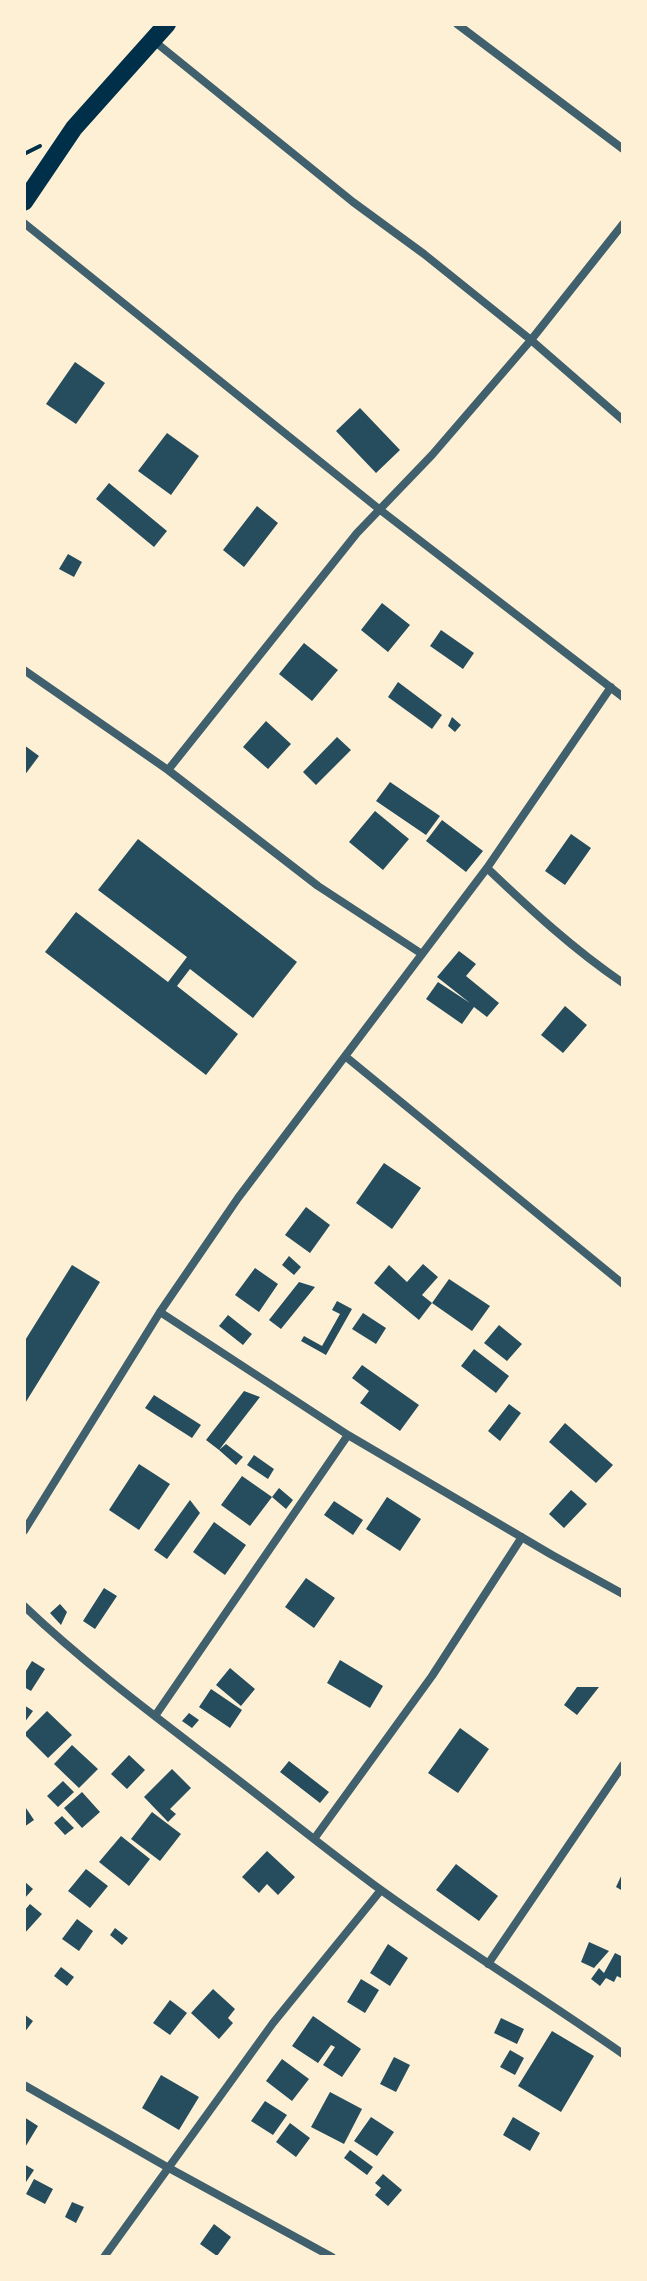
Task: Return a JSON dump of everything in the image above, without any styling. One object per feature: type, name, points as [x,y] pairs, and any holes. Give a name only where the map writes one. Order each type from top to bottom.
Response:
[{"type":"main road","points":[[24,202],[74,128],[167,24]]},
{"type":"street","points":[[457,24],[623,149]]},
{"type":"street","points":[[154,40],[353,202],[424,254],[531,340],[623,420]]},
{"type":"street","points":[[24,223],[379,509],[623,697]]},
{"type":"street","points":[[168,770],[273,636],[379,509],[432,455],[531,340],[623,224]]},
{"type":"street","points":[[24,670],[168,770],[318,886],[422,954]]},
{"type":"street","points":[[24,1531],[160,1312],[238,1198],[487,868],[611,687]]},
{"type":"street","points":[[487,868],[541,919],[623,983]]},
{"type":"street","points":[[345,1056],[623,1284]]},
{"type":"street","points":[[160,1312],[348,1435],[623,1594]]},
{"type":"street","points":[[155,1716],[348,1435]]},
{"type":"street","points":[[314,1839],[432,1676],[522,1537]]},
{"type":"street","points":[[24,1606],[92,1666],[381,1890],[623,2054]]},
{"type":"street","points":[[488,1964],[623,1765]]},
{"type":"street","points":[[104,2257],[273,2023],[381,1890]]},
{"type":"street","points":[[24,2085],[332,2257]]},
{"type":"building","points":[[75,362],[105,383],[76,424],[46,404]]},
{"type":"building","points":[[360,408],[400,450],[376,473],[336,431]]},
{"type":"building","points":[[167,433],[199,456],[171,495],[138,471]]},
{"type":"building","points":[[109,483],[167,531],[154,547],[96,499]]},
{"type":"building","points":[[257,506],[278,523],[244,567],[223,550]]},
{"type":"building","points":[[68,554],[82,562],[74,577],[59,569]]},
{"type":"building","points":[[382,603],[410,625],[388,652],[361,630]]},
{"type":"building","points":[[441,630],[474,653],[463,669],[430,646]]},
{"type":"building","points":[[304,643],[338,670],[312,701],[279,674]]},
{"type":"building","points":[[398,682],[442,715],[432,729],[388,697]]},
{"type":"building","points":[[452,717],[461,725],[455,732],[448,726]]},
{"type":"building","points":[[266,721],[291,744],[268,769],[243,747]]},
{"type":"building","points":[[337,737],[351,750],[316,785],[303,772]]},
{"type":"building","points":[[24,745],[39,756],[24,776]]},
{"type":"building","points":[[390,782],[440,816],[426,835],[376,801]]},
{"type":"building","points":[[375,811],[409,839],[383,870],[349,842]]},
{"type":"building","points":[[442,820],[483,851],[466,872],[426,841]]},
{"type":"building","points":[[571,834],[591,848],[565,885],[545,871]]},
{"type":"building","points":[[138,839],[297,962],[253,1018],[190,969],[177,986],[238,1034],[206,1075],[45,952],[76,912],[168,982],[187,957],[98,890]]},
{"type":"building","points":[[459,951],[476,964],[466,976],[499,1003],[487,1017],[474,1007],[462,1024],[426,999],[438,982],[470,1003],[437,977]]},
{"type":"building","points":[[565,1006],[587,1025],[563,1053],[541,1035]]},
{"type":"building","points":[[384,1163],[421,1188],[392,1229],[356,1203]]},
{"type":"building","points":[[306,1207],[330,1225],[310,1253],[285,1235]]},
{"type":"building","points":[[289,1256],[301,1267],[294,1275],[282,1265]]},
{"type":"building","points":[[423,1264],[438,1277],[422,1295],[432,1303],[419,1320],[374,1283],[389,1265],[407,1282]]},
{"type":"building","points":[[72,1265],[100,1282],[24,1405],[24,1342]]},
{"type":"building","points":[[255,1268],[278,1284],[259,1312],[235,1295]]},
{"type":"building","points":[[449,1279],[490,1306],[472,1331],[432,1303]]},
{"type":"building","points":[[299,1282],[315,1287],[281,1329],[269,1320]]},
{"type":"building","points":[[337,1301],[352,1309],[326,1355],[301,1341],[304,1336],[322,1346],[340,1314],[332,1310]]},
{"type":"building","points":[[363,1313],[386,1328],[376,1344],[352,1329]]},
{"type":"building","points":[[228,1315],[252,1334],[243,1345],[219,1326]]},
{"type":"building","points":[[499,1325],[522,1344],[507,1361],[484,1343]]},
{"type":"building","points":[[474,1349],[509,1376],[496,1393],[461,1366]]},
{"type":"building","points":[[362,1365],[419,1405],[400,1431],[360,1403],[369,1391],[352,1378]]},
{"type":"building","points":[[244,1391],[260,1397],[219,1450],[206,1440]]},
{"type":"building","points":[[154,1395],[201,1425],[192,1438],[145,1408]]},
{"type":"building","points":[[509,1404],[521,1413],[500,1441],[488,1431]]},
{"type":"building","points":[[565,1423],[613,1465],[596,1483],[549,1442]]},
{"type":"building","points":[[226,1444],[243,1457],[236,1465],[219,1450]]},
{"type":"building","points":[[254,1455],[274,1469],[268,1479],[247,1465]]},
{"type":"building","points":[[139,1464],[170,1484],[139,1530],[109,1510]]},
{"type":"building","points":[[242,1476],[272,1497],[250,1526],[221,1505]]},
{"type":"building","points":[[279,1488],[293,1500],[286,1509],[272,1497]]},
{"type":"building","points":[[571,1490],[587,1504],[564,1528],[549,1514]]},
{"type":"building","points":[[387,1497],[421,1519],[400,1551],[366,1529]]},
{"type":"building","points":[[190,1500],[200,1513],[167,1559],[154,1550]]},
{"type":"building","points":[[334,1501],[363,1520],[353,1535],[324,1515]]},
{"type":"building","points":[[214,1522],[246,1545],[225,1575],[193,1552]]},
{"type":"building","points":[[306,1578],[335,1598],[314,1628],[285,1607]]},
{"type":"building","points":[[104,1588],[117,1596],[95,1629],[83,1621]]},
{"type":"building","points":[[60,1604],[67,1612],[61,1625],[50,1613]]},
{"type":"building","points":[[340,1660],[383,1686],[370,1708],[327,1683]]},
{"type":"building","points":[[32,1661],[45,1669],[31,1691],[24,1687],[24,1674]]},
{"type":"building","points":[[230,1668],[255,1689],[241,1706],[216,1685]]},
{"type":"building","points":[[577,1687],[599,1687],[577,1715],[564,1705]]},
{"type":"building","points":[[211,1689],[242,1710],[230,1728],[199,1707]]},
{"type":"building","points":[[24,1705],[33,1711],[24,1723]]},
{"type":"building","points":[[47,1711],[72,1735],[48,1758],[24,1734]]},
{"type":"building","points":[[189,1713],[199,1720],[192,1728],[182,1721]]},
{"type":"building","points":[[460,1728],[489,1749],[458,1793],[428,1773]]},
{"type":"building","points":[[72,1745],[98,1769],[79,1788],[54,1764]]},
{"type":"building","points":[[129,1755],[145,1770],[127,1789],[111,1774]]},
{"type":"building","points":[[289,1761],[329,1792],[320,1803],[280,1772]]},
{"type":"building","points":[[172,1769],[191,1788],[170,1809],[176,1814],[168,1822],[144,1797]]},
{"type":"building","points":[[63,1781],[74,1792],[58,1807],[47,1796]]},
{"type":"building","points":[[82,1792],[100,1812],[82,1828],[64,1808]]},
{"type":"building","points":[[24,1805],[34,1820],[24,1827]]},
{"type":"building","points":[[152,1812],[181,1834],[160,1861],[131,1839]]},
{"type":"building","points":[[62,1816],[74,1828],[65,1835],[54,1823]]},
{"type":"building","points":[[121,1836],[150,1859],[129,1886],[99,1862]]},
{"type":"building","points":[[267,1851],[295,1877],[278,1895],[267,1884],[259,1893],[242,1877]]},
{"type":"building","points":[[456,1864],[498,1896],[479,1921],[436,1890]]},
{"type":"building","points":[[86,1869],[108,1886],[90,1908],[68,1891]]},
{"type":"building","points":[[623,1872],[623,1891],[616,1887]]},
{"type":"building","points":[[24,1881],[33,1889],[24,1899]]},
{"type":"building","points":[[30,1904],[42,1914],[24,1934],[24,1911]]},
{"type":"building","points":[[77,1919],[93,1931],[79,1951],[62,1939]]},
{"type":"building","points":[[115,1928],[128,1938],[122,1945],[110,1935]]},
{"type":"building","points":[[589,1942],[609,1951],[594,1968],[581,1962]]},
{"type":"building","points":[[388,1944],[408,1958],[390,1986],[370,1973]]},
{"type":"building","points":[[615,1953],[623,1957],[623,1979],[617,1976],[614,1982],[606,1978],[600,1986],[591,1979],[599,1968],[604,1973]]},
{"type":"building","points":[[61,1967],[74,1977],[67,1986],[54,1976]]},
{"type":"building","points":[[361,1979],[379,1990],[365,2013],[347,2002]]},
{"type":"building","points":[[213,1989],[235,2009],[228,2018],[233,2023],[219,2039],[191,2013]]},
{"type":"building","points":[[170,2000],[187,2013],[170,2035],[153,2023]]},
{"type":"building","points":[[24,2014],[33,2021],[24,2033]]},
{"type":"building","points":[[313,2016],[361,2049],[342,2077],[323,2065],[335,2047],[331,2045],[318,2063],[292,2046]]},
{"type":"building","points":[[501,2018],[524,2029],[517,2044],[494,2033]]},
{"type":"building","points":[[552,2031],[594,2056],[561,2112],[518,2086]]},
{"type":"building","points":[[510,2050],[524,2058],[515,2075],[500,2067]]},
{"type":"building","points":[[394,2057],[410,2065],[396,2092],[380,2084]]},
{"type":"building","points":[[282,2059],[309,2079],[292,2101],[266,2081]]},
{"type":"building","points":[[161,2075],[199,2097],[179,2130],[142,2108]]},
{"type":"building","points":[[330,2092],[362,2109],[344,2144],[311,2127]]},
{"type":"building","points":[[265,2101],[287,2115],[273,2135],[251,2121]]},
{"type":"building","points":[[24,2117],[38,2126],[24,2149]]},
{"type":"building","points":[[371,2117],[394,2132],[377,2156],[354,2141]]},
{"type":"building","points":[[513,2117],[540,2133],[530,2151],[503,2135]]},
{"type":"building","points":[[290,2123],[310,2138],[296,2157],[276,2142]]},
{"type":"building","points":[[350,2150],[373,2167],[367,2175],[344,2158]]},
{"type":"building","points":[[24,2164],[34,2170],[24,2185]]},
{"type":"building","points":[[383,2174],[402,2190],[388,2206],[375,2195],[381,2188],[375,2183]]},
{"type":"building","points":[[34,2179],[53,2189],[45,2204],[26,2194]]},
{"type":"building","points":[[72,2202],[84,2207],[76,2223],[65,2217]]},
{"type":"building","points":[[214,2224],[231,2237],[217,2256],[200,2244]]}]
